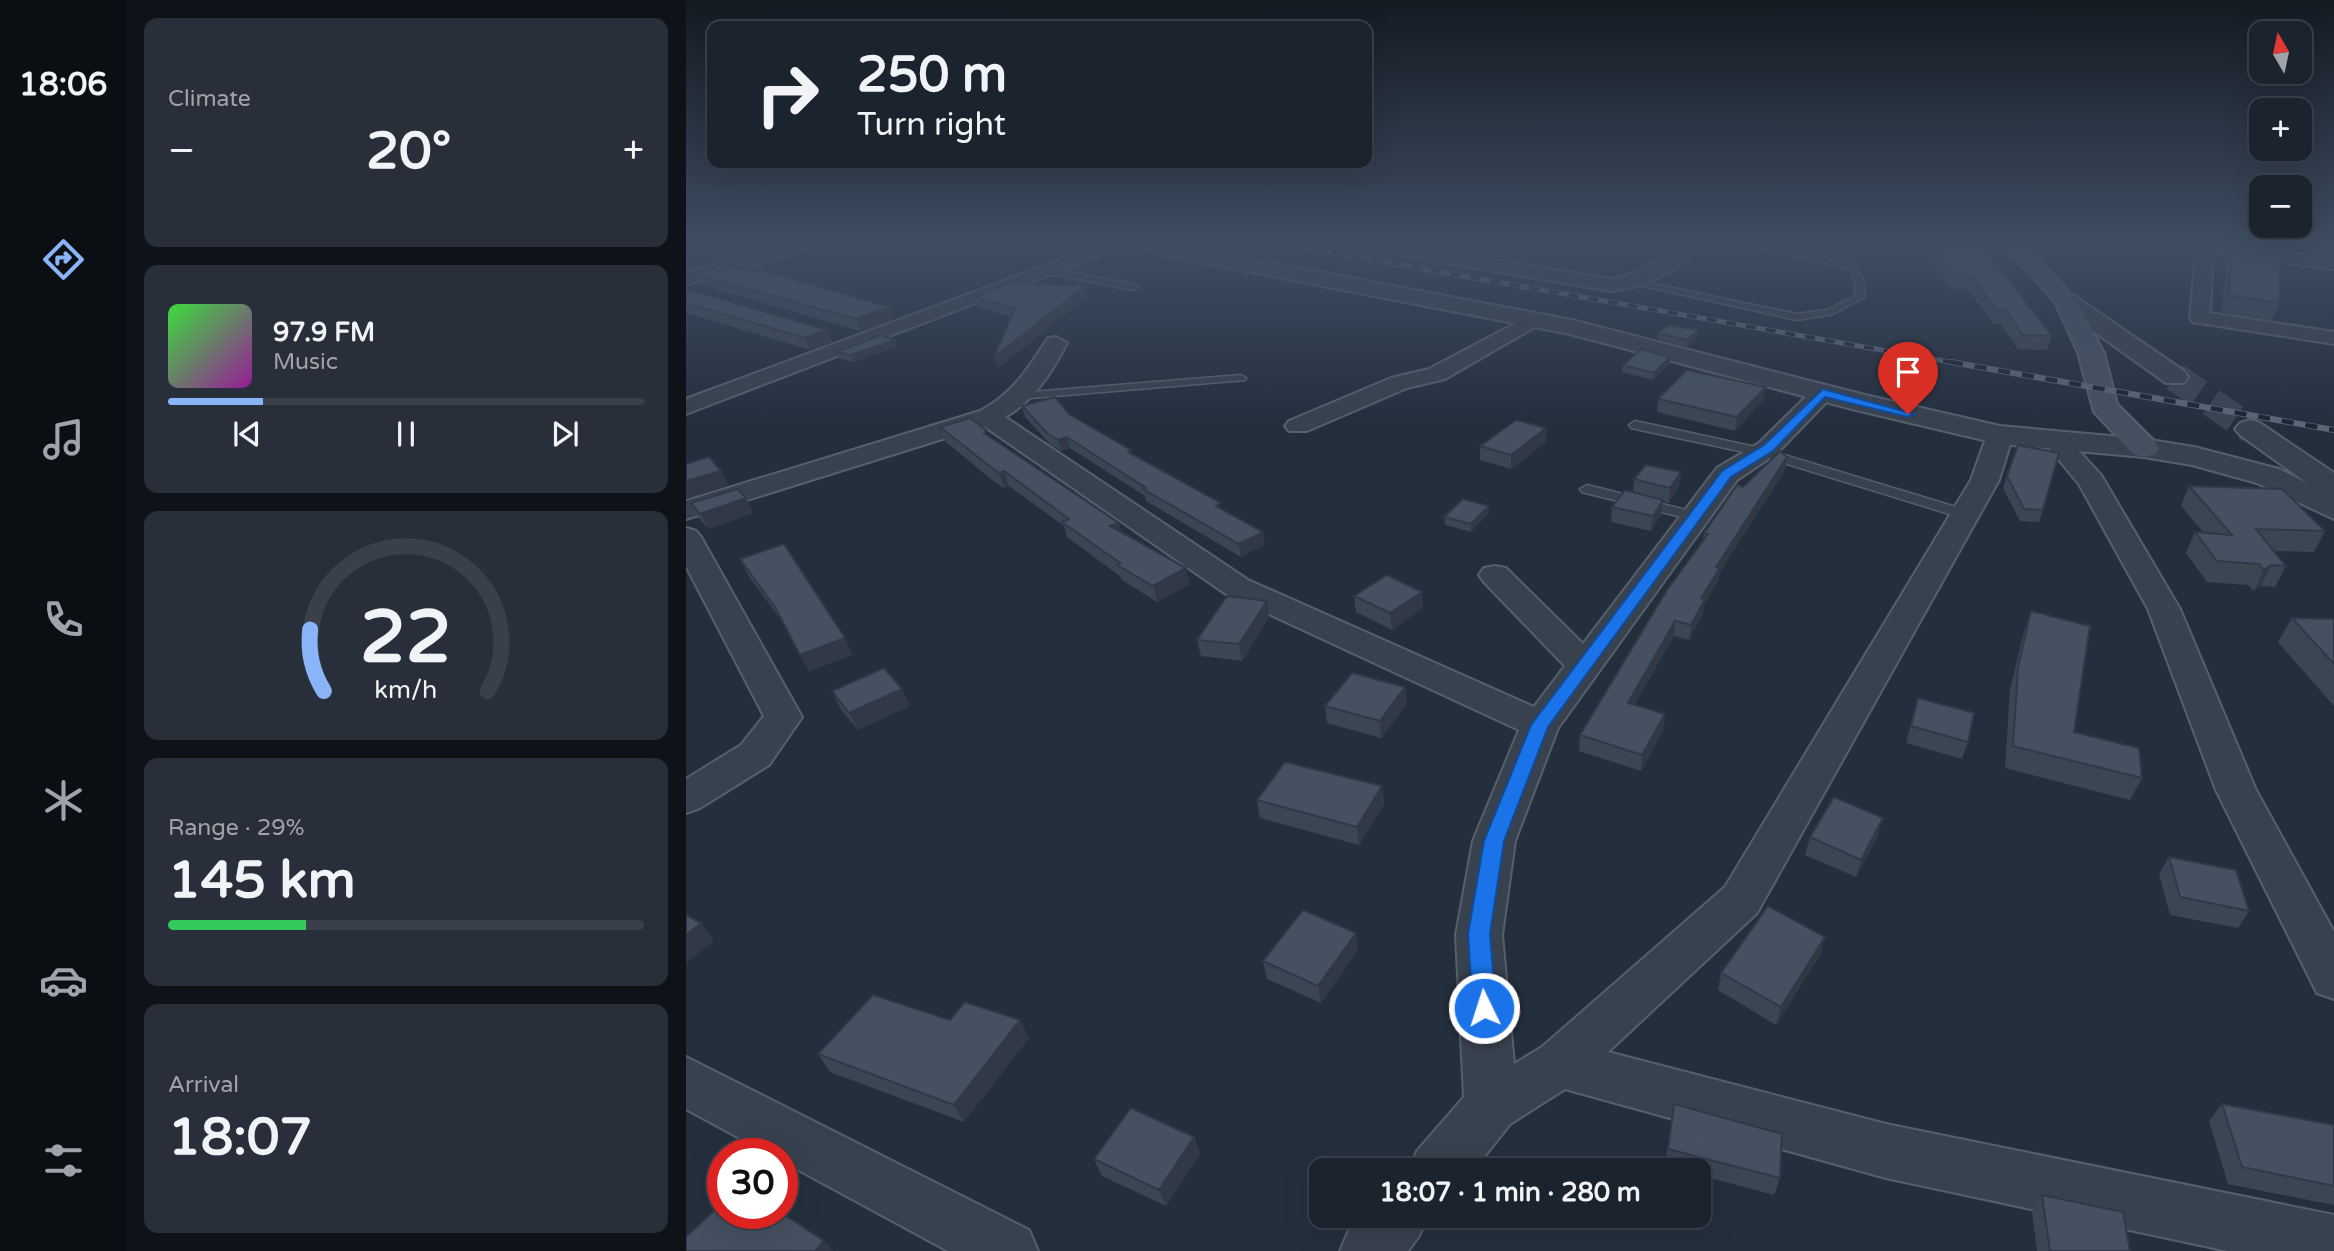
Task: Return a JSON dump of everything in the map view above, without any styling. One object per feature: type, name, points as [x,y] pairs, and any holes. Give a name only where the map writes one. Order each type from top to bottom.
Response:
[{"type":"main road","points":[[2067,304],[2091,353],[2104,405],[2144,448]]},
{"type":"street","points":[[686,408],[960,304]]},
{"type":"street","points":[[1452,304],[1533,320],[2000,435],[2144,448],[2194,456],[2268,476],[2334,509]]},
{"type":"street","points":[[2071,304],[2175,377]]},
{"type":"street","points":[[2202,304],[2200,318],[2334,338]]},
{"type":"street","points":[[1298,426],[1399,383],[1437,374],[1472,357],[1533,320]]},
{"type":"street","points":[[824,330],[862,341]]},
{"type":"street","points":[[686,510],[988,417],[1009,407],[1041,373],[1056,342]]},
{"type":"street","points":[[1491,1105],[1479,934],[1494,841],[1540,725],[1586,667],[1693,516],[1727,474],[1761,452],[1823,393]]},
{"type":"street","points":[[988,417],[1237,587],[1540,725]]},
{"type":"street","points":[[2250,429],[2334,487]]},
{"type":"street","points":[[1448,1158],[1491,1105],[1560,1064],[1741,900],[1985,480],[2000,435]]},
{"type":"street","points":[[2057,442],[2091,481],[2164,609],[2236,790],[2334,978]]},
{"type":"street","points":[[686,537],[783,717],[755,755],[686,798]]},
{"type":"street","points":[[1495,575],[1586,667]]},
{"type":"street","points":[[1560,1064],[1886,1151],[2334,1244]]},
{"type":"street","points":[[686,1082],[1008,1251]]},
{"type":"street","points":[[1370,1251],[1389,1228]]},
{"type":"lane","points":[[1737,304],[1797,317],[1821,316],[1849,304]]},
{"type":"lane","points":[[1019,397],[1241,378]]},
{"type":"lane","points":[[1635,425],[1761,452],[1964,514]]},
{"type":"lane","points":[[1587,489],[1693,516]]},
{"type":"building","points":[[691,304],[739,304],[827,330],[805,338]]},
{"type":"building","points":[[804,304],[880,304],[889,307],[856,319]]},
{"type":"building","points":[[1002,304],[1061,304],[994,357],[1015,308]]},
{"type":"building","points":[[1993,304],[2027,304],[2052,336],[2023,335],[2005,310],[1997,310]]},
{"type":"building","points":[[1668,325],[1698,330],[1687,340],[1658,333]]},
{"type":"building","points":[[881,335],[895,340],[851,355],[836,352]]},
{"type":"building","points":[[1641,349],[1670,357],[1654,373],[1623,365]]},
{"type":"building","points":[[1687,370],[1766,387],[1737,417],[1658,399]]},
{"type":"building","points":[[1055,397],[1069,414],[1131,450],[1128,452],[1221,503],[1216,506],[1263,532],[1239,544],[1143,489],[1146,488],[1067,437],[1058,440],[1048,434],[1022,406]]},
{"type":"building","points":[[970,418],[986,430],[984,433],[1119,523],[1110,526],[1186,568],[1153,586],[1117,565],[1120,563],[1062,522],[1069,519],[1004,471],[999,473],[940,427]]},
{"type":"building","points":[[1516,420],[1546,428],[1511,455],[1480,446]]},
{"type":"building","points":[[2018,445],[2059,453],[2043,510],[2024,509],[2007,476]]},
{"type":"building","points":[[1780,451],[1787,457],[1716,567],[1720,568],[1701,598],[1705,599],[1691,625],[1675,621],[1628,703],[1665,714],[1642,755],[1580,735],[1667,590],[1708,534],[1704,533],[1737,485],[1743,487]]},
{"type":"building","points":[[709,457],[721,471],[686,481],[686,464]]},
{"type":"building","points":[[1646,465],[1681,472],[1670,488],[1634,479]]},
{"type":"building","points":[[2189,486],[2282,489],[2325,531],[2256,529],[2286,566],[2271,565],[2264,570],[2259,564],[2217,561],[2195,532],[2232,535]]},
{"type":"building","points":[[737,489],[746,498],[700,514],[691,503]]},
{"type":"building","points":[[1625,490],[1663,500],[1653,516],[1612,507]]},
{"type":"building","points":[[1463,499],[1489,506],[1471,524],[1444,517]]},
{"type":"building","points":[[784,544],[845,638],[800,655],[776,609],[740,559]]},
{"type":"building","points":[[1387,575],[1422,592],[1390,613],[1354,596]]},
{"type":"building","points":[[1227,596],[1267,601],[1239,644],[1197,640]]},
{"type":"building","points":[[2031,611],[2090,626],[2074,732],[2139,748],[2142,778],[2013,746],[2018,667]]},
{"type":"building","points":[[2292,618],[2334,619],[2334,664]]},
{"type":"building","points":[[884,668],[902,689],[849,713],[832,691]]},
{"type":"building","points":[[1352,673],[1405,687],[1380,721],[1325,706]]},
{"type":"building","points":[[1918,698],[1974,713],[1968,742],[1911,726]]},
{"type":"building","points":[[1285,762],[1382,786],[1357,827],[1257,800]]},
{"type":"building","points":[[1834,797],[1883,818],[1861,860],[1810,837]]},
{"type":"building","points":[[2169,857],[2236,870],[2249,911],[2180,897]]},
{"type":"building","points":[[1768,906],[1825,937],[1781,1007],[1721,973]]},
{"type":"building","points":[[1303,910],[1356,933],[1318,986],[1263,961]]},
{"type":"building","points":[[686,915],[701,923],[686,935]]},
{"type":"building","points":[[873,995],[950,1020],[965,1002],[1020,1020],[954,1105],[818,1054]]},
{"type":"building","points":[[1674,1104],[1782,1134],[1780,1178],[1711,1158],[1668,1149]]},
{"type":"building","points":[[2222,1104],[2334,1125],[2334,1186],[2242,1167]]},
{"type":"building","points":[[1131,1108],[1194,1137],[1159,1190],[1094,1159]]},
{"type":"building","points":[[2042,1195],[2123,1212],[2130,1251],[2050,1251]]},
{"type":"building","points":[[707,1217],[707,1229],[798,1229],[798,1224],[824,1241],[815,1251],[686,1251],[686,1237]]},
{"type":"tunnel","points":[[2175,377],[2250,429]]},
{"type":"railway","points":[[1623,304],[1961,364]]},
{"type":"railway","points":[[1951,362],[2334,430]]},
{"type":"route","points":[[1484,1008],[1479,934],[1494,841],[1540,725],[1586,667],[1693,516],[1727,474],[1768,448],[1823,393],[1908,414]]}]
